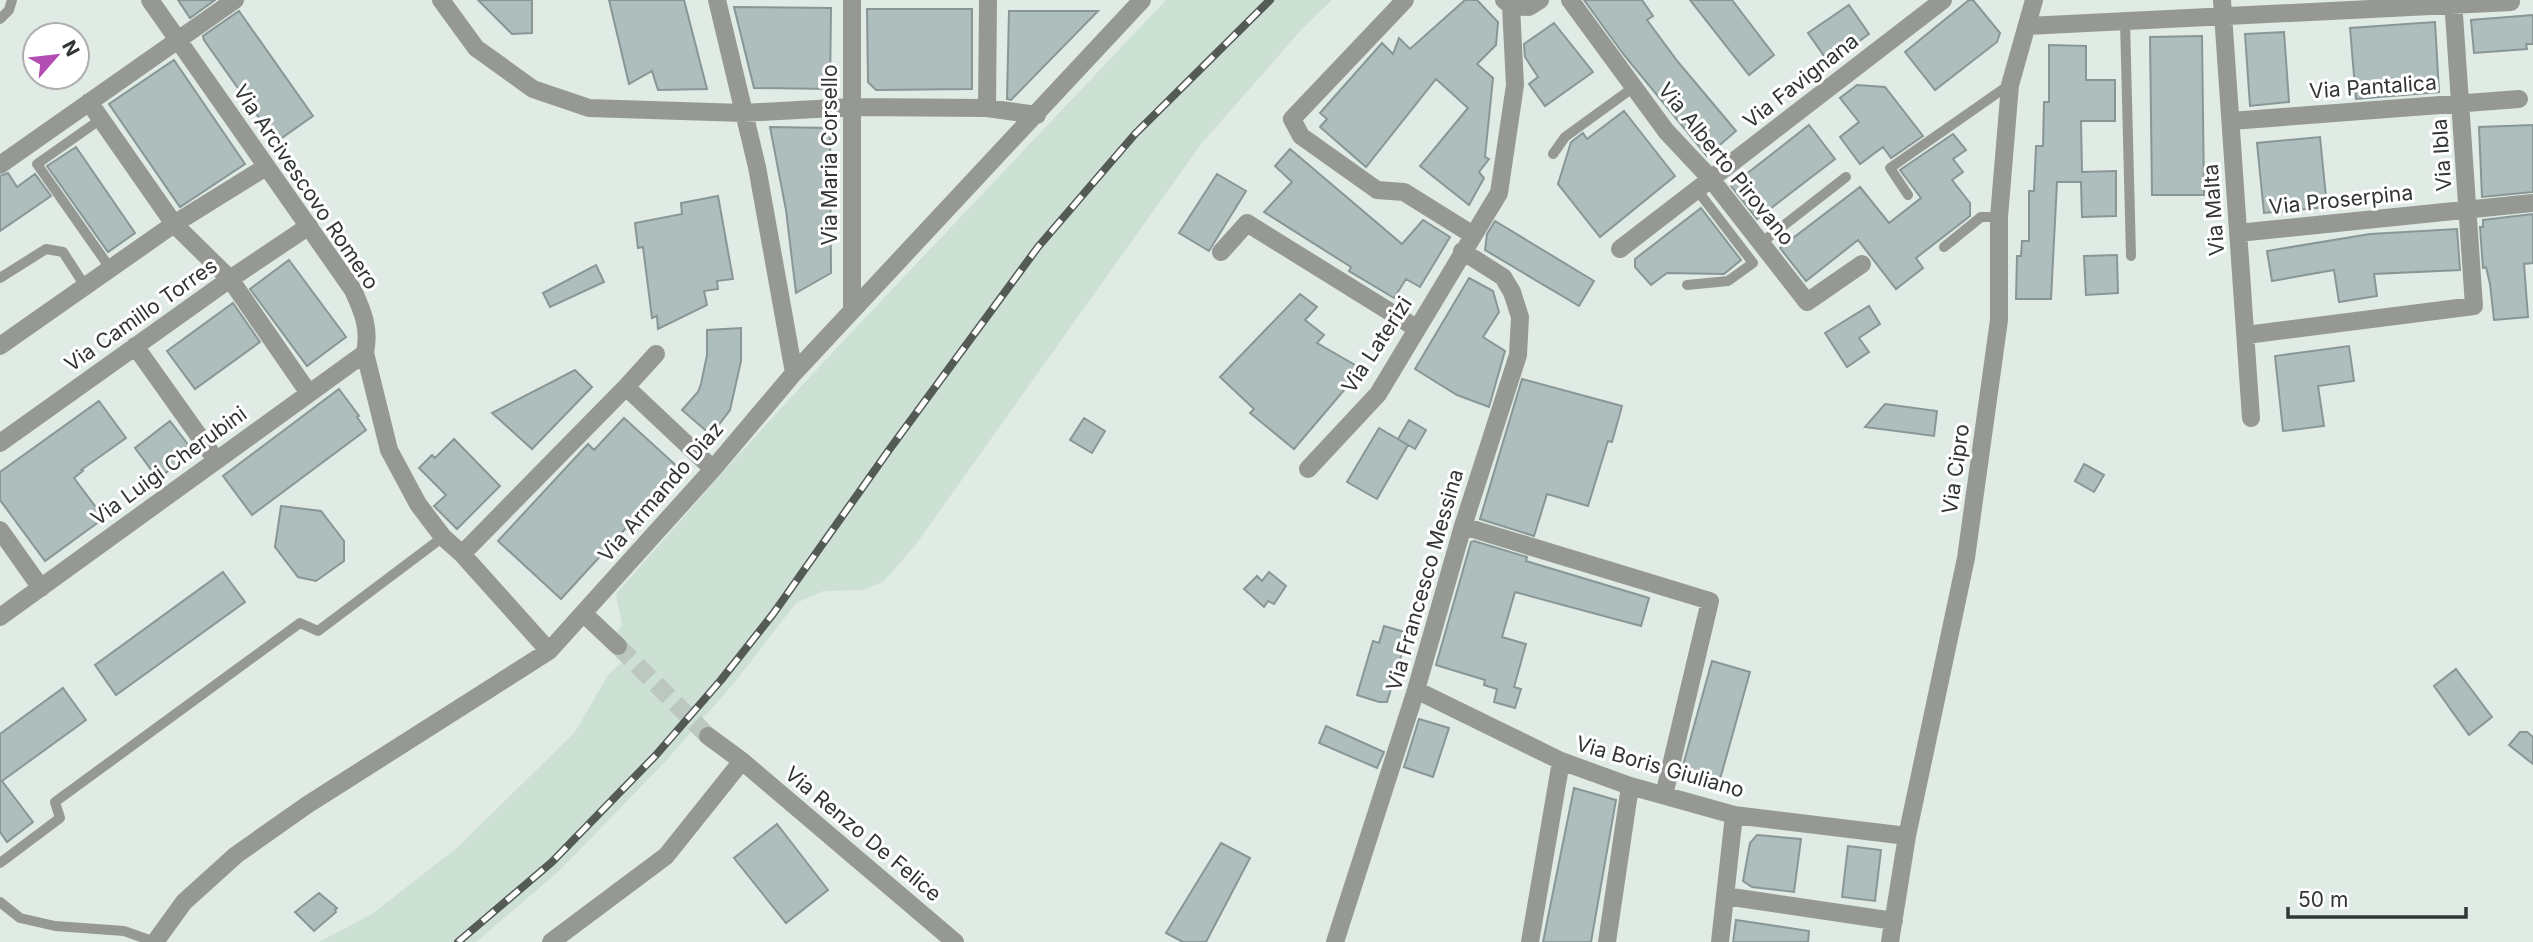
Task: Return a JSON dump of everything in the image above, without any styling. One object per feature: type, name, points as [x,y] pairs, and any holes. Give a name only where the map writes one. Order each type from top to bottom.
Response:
[{"type":"street","name":"Via Arcivescovo Romero","points":[[150,0],[353,290],[367,324],[365,352],[389,450],[418,504],[443,537],[462,554],[549,652]]},
{"type":"street","points":[[0,165],[235,0]]},
{"type":"street","points":[[441,0],[476,48],[533,89],[589,108],[743,113],[852,107],[987,108],[1037,115]]},
{"type":"street","points":[[718,0],[757,167],[794,373]]},
{"type":"street","name":"Via Maria Corsello","points":[[852,0],[852,309]]},
{"type":"street","points":[[987,108],[988,0]]},
{"type":"street","name":"Via Armando Diaz","points":[[155,942],[184,902],[236,855],[307,805],[549,652],[852,309],[1037,115],[1142,0]]},
{"type":"street","points":[[1405,0],[1292,118],[1301,136],[1377,190],[1404,192],[1473,235]]},
{"type":"street","points":[[1508,3],[1529,7],[1540,0]]},
{"type":"street","name":"Via Alberto Pirovano","points":[[1570,0],[1704,185],[1761,243],[1807,302],[1861,264]]},
{"type":"street","name":"Via Favignana","points":[[1620,249],[1943,0]]},
{"type":"street","name":"Via Cipro","points":[[1890,942],[1907,836],[1966,558],[1999,320],[1999,217],[2010,85],[2034,0]]},
{"type":"street","name":"Via Ibla","points":[[2246,335],[2474,306],[2454,2]]},
{"type":"street","points":[[2027,26],[2125,21],[2222,8],[2511,2]]},
{"type":"street","name":"Via Laterizi","points":[[1308,469],[1378,394],[1499,193],[1515,85],[1508,3]]},
{"type":"street","name":"Via Malta","points":[[2222,8],[2251,418]]},
{"type":"street","name":"Via Pantalica","points":[[2231,121],[2519,99]]},
{"type":"street","points":[[89,102],[174,224],[230,279],[308,392]]},
{"type":"street","points":[[0,346],[174,224],[266,167]]},
{"type":"street","name":"Via Proserpina","points":[[2238,233],[2533,203]]},
{"type":"street","points":[[1221,252],[1247,223],[1416,328]]},
{"type":"street","name":"Via Camillo Torres","points":[[0,443],[309,226]]},
{"type":"street","name":"Via Francesco Messina","points":[[1335,942],[1416,690],[1463,526],[1518,355],[1520,317],[1512,292],[1503,277],[1462,251]]},
{"type":"street","points":[[135,346],[216,460]]},
{"type":"street","name":"Via Luigi Cherubini","points":[[0,617],[365,352]]},
{"type":"street","points":[[462,554],[656,354]]},
{"type":"street","points":[[626,387],[713,469]]},
{"type":"street","points":[[1463,526],[1710,601],[1664,795]]},
{"type":"street","points":[[0,530],[41,588]]},
{"type":"street","points":[[584,614],[618,646]]},
{"type":"street","name":"Via Boris Giuliano","points":[[1416,690],[1561,761],[1630,786],[1734,815],[1907,836]]},
{"type":"street","name":"Via Renzo De Felice","points":[[708,736],[742,761],[955,942]]},
{"type":"street","points":[[551,942],[666,856],[742,761]]},
{"type":"street","points":[[1530,942],[1561,761]]},
{"type":"street","points":[[1607,942],[1630,786]]},
{"type":"street","points":[[1720,942],[1734,815]]},
{"type":"street","points":[[1725,895],[1894,921]]},
{"type":"lane","points":[[0,19],[9,10],[12,0]]},
{"type":"lane","points":[[2125,21],[2131,256]]},
{"type":"lane","points":[[1908,195],[1890,169],[2010,85]]},
{"type":"lane","points":[[1553,153],[1565,137],[1634,87]]},
{"type":"lane","points":[[101,119],[37,164],[110,268]]},
{"type":"lane","points":[[1761,243],[1846,177]]},
{"type":"lane","points":[[1687,285],[1728,281],[1753,262],[1704,185]]},
{"type":"lane","points":[[1944,247],[1981,217],[1999,217]]},
{"type":"lane","points":[[0,278],[46,249],[63,252],[85,286]]},
{"type":"lane","points":[[0,863],[60,818],[55,802],[300,623],[318,631],[443,537]]},
{"type":"lane","points":[[0,902],[20,918],[55,926],[124,930],[155,942]]},
{"type":"shaded area","points":[[1166,0],[1332,0],[1302,29],[1201,144],[914,547],[884,581],[864,590],[823,591],[796,603],[734,683],[664,763],[560,870],[476,942],[319,942],[372,914],[458,847],[575,732],[608,675],[634,651],[617,632],[622,625],[616,594],[831,354]]},
{"type":"building","points":[[178,0],[215,0],[190,18]]},
{"type":"building","points":[[478,0],[532,0],[532,33],[512,34]]},
{"type":"building","points":[[609,0],[684,0],[707,89],[658,90],[652,71],[629,84]]},
{"type":"building","points":[[1465,0],[1477,0],[1498,22],[1496,45],[1477,64],[1493,78],[1485,157],[1489,159],[1479,172],[1484,178],[1469,205],[1420,166],[1468,108],[1436,79],[1366,167],[1320,127],[1327,119],[1320,113],[1382,43],[1393,54],[1399,38],[1410,49]]},
{"type":"building","points":[[1584,0],[1642,0],[1653,16],[1647,20],[1736,131],[1707,156],[1624,55]]},
{"type":"building","points":[[1690,0],[1732,0],[1774,55],[1749,75]]},
{"type":"building","points":[[1969,0],[1973,0],[2000,33],[1997,42],[1935,90],[1905,52]]},
{"type":"building","points":[[1849,5],[1869,34],[1829,63],[1808,33]]},
{"type":"building","points":[[734,7],[831,8],[830,89],[754,88]]},
{"type":"building","points":[[867,9],[972,9],[972,89],[876,90],[868,82]]},
{"type":"building","points":[[239,11],[313,116],[276,142],[204,40],[203,36]]},
{"type":"building","points":[[1009,11],[1098,11],[1011,100],[1007,99]]},
{"type":"building","points":[[2533,15],[2533,44],[2526,44],[2527,49],[2474,53],[2471,20]]},
{"type":"building","points":[[2435,22],[2439,92],[2356,99],[2350,28]]},
{"type":"building","points":[[1554,23],[1593,72],[1545,106],[1529,84],[1538,77],[1525,57],[1524,44]]},
{"type":"building","points":[[2284,32],[2289,102],[2250,106],[2245,34]]},
{"type":"building","points":[[2202,36],[2204,195],[2152,195],[2150,37]]},
{"type":"building","points":[[2049,45],[2086,46],[2086,80],[2115,80],[2115,121],[2081,121],[2082,172],[2116,171],[2116,216],[2082,217],[2081,182],[2057,182],[2051,299],[2016,299],[2017,256],[2021,256],[2022,241],[2029,241],[2029,191],[2034,191],[2036,146],[2043,146],[2044,102],[2049,102]]},
{"type":"building","points":[[174,60],[245,164],[180,207],[109,104]]},
{"type":"building","points":[[1857,85],[1885,87],[1923,136],[1891,158],[1883,147],[1860,164],[1840,137],[1859,122],[1840,98]]},
{"type":"building","points":[[1624,111],[1675,176],[1600,237],[1558,184],[1571,142],[1583,133],[1587,139]]},
{"type":"building","points":[[1809,125],[1835,159],[1757,219],[1731,186]]},
{"type":"building","points":[[2533,125],[2533,192],[2482,197],[2479,127]]},
{"type":"building","points":[[770,127],[830,128],[831,273],[796,293],[786,210]]},
{"type":"building","points":[[1953,134],[1966,150],[1953,159],[1963,172],[1952,180],[1970,203],[1970,216],[1916,258],[1923,268],[1896,289],[1858,240],[1806,281],[1780,248],[1860,187],[1889,223],[1921,198],[1900,170]]},
{"type":"building","points":[[2320,137],[2327,207],[2264,213],[2257,143]]},
{"type":"building","points":[[76,147],[135,233],[108,252],[47,166]]},
{"type":"building","points":[[1290,149],[1402,244],[1423,220],[1450,237],[1420,287],[1406,279],[1394,298],[1349,271],[1351,267],[1264,212],[1292,182],[1275,166]]},
{"type":"building","points":[[8,173],[17,187],[35,174],[51,196],[0,231],[0,176]]},
{"type":"building","points":[[1217,174],[1246,191],[1209,251],[1179,233]]},
{"type":"building","points":[[718,196],[733,279],[717,281],[718,289],[704,291],[707,305],[658,329],[657,316],[652,318],[643,247],[638,248],[635,223],[682,214],[681,203]]},
{"type":"building","points":[[1701,208],[1741,260],[1724,274],[1667,273],[1651,285],[1635,267],[1635,259]]},
{"type":"building","points":[[2533,214],[2533,263],[2524,264],[2528,317],[2494,320],[2490,284],[2486,267],[2483,268],[2480,227],[2483,227],[2483,220]]},
{"type":"building","points":[[1495,221],[1594,281],[1579,306],[1485,250],[1487,234]]},
{"type":"building","points":[[2457,229],[2460,270],[2374,274],[2377,296],[2339,302],[2334,270],[2272,281],[2267,251],[2370,234]]},
{"type":"building","points":[[2117,255],[2118,293],[2086,295],[2084,256]]},
{"type":"building","points":[[289,260],[346,337],[307,366],[250,289]]},
{"type":"building","points":[[596,265],[604,282],[550,307],[543,293]]},
{"type":"building","points":[[1469,278],[1493,291],[1499,312],[1483,337],[1505,351],[1489,407],[1457,395],[1415,369]]},
{"type":"building","points":[[1300,294],[1317,307],[1305,320],[1324,335],[1317,343],[1362,369],[1294,449],[1250,413],[1254,409],[1220,377]]},
{"type":"building","points":[[233,303],[260,342],[195,389],[167,351]]},
{"type":"building","points":[[1869,306],[1880,324],[1859,338],[1869,352],[1847,367],[1825,333]]},
{"type":"building","points":[[741,328],[741,361],[730,410],[711,435],[682,410],[698,392],[701,384],[707,355],[707,330]]},
{"type":"building","points":[[2349,346],[2354,381],[2318,386],[2324,426],[2283,431],[2275,356]]},
{"type":"building","points":[[575,370],[592,387],[532,449],[492,413]]},
{"type":"building","points":[[1522,379],[1622,406],[1612,442],[1608,441],[1588,506],[1547,494],[1534,536],[1480,519]]},
{"type":"building","points":[[339,389],[366,430],[252,515],[223,476]]},
{"type":"building","points":[[99,401],[126,438],[74,478],[104,518],[45,561],[0,500],[0,472]]},
{"type":"building","points":[[1885,404],[1937,411],[1934,436],[1865,427]]},
{"type":"building","points":[[624,418],[680,469],[561,599],[498,541],[588,444],[594,450]]},
{"type":"building","points":[[1084,418],[1105,431],[1092,453],[1070,440]]},
{"type":"building","points":[[1409,420],[1426,430],[1415,449],[1398,439]]},
{"type":"building","points":[[170,421],[193,451],[158,479],[135,448]]},
{"type":"building","points":[[1379,428],[1408,445],[1377,499],[1347,482]]},
{"type":"building","points":[[454,439],[500,486],[457,529],[434,506],[446,495],[419,468],[432,455],[435,458]]},
{"type":"building","points":[[2084,464],[2104,475],[2094,492],[2075,481]]},
{"type":"building","points":[[281,506],[321,511],[344,541],[344,561],[316,581],[298,577],[275,547]]},
{"type":"building","points":[[1471,542],[1527,557],[1526,561],[1649,598],[1641,626],[1515,592],[1502,637],[1526,644],[1514,687],[1521,689],[1515,708],[1494,702],[1497,689],[1484,685],[1485,680],[1436,665]]},
{"type":"building","points":[[223,572],[245,602],[116,695],[95,665]]},
{"type":"building","points":[[1269,572],[1286,586],[1274,604],[1268,601],[1264,607],[1244,589],[1257,576],[1262,581]]},
{"type":"building","points":[[1384,626],[1408,633],[1387,702],[1379,702],[1357,695],[1373,641],[1379,643]]},
{"type":"building","points":[[1712,661],[1750,672],[1717,790],[1679,780]]},
{"type":"building","points":[[2456,669],[2492,717],[2469,735],[2434,686]]},
{"type":"building","points":[[63,688],[86,720],[2,781],[33,822],[7,842],[0,832],[0,734]]},
{"type":"building","points":[[1419,719],[1449,728],[1433,777],[1404,767]]},
{"type":"building","points":[[1326,726],[1384,752],[1377,768],[1319,743]]},
{"type":"building","points":[[2520,732],[2527,732],[2533,737],[2533,764],[2509,745]]},
{"type":"building","points":[[1574,788],[1616,800],[1591,942],[1543,942]]},
{"type":"building","points":[[777,824],[828,890],[786,923],[734,858]]},
{"type":"building","points":[[1757,835],[1801,839],[1794,892],[1752,887],[1743,881],[1750,843]]},
{"type":"building","points":[[1221,843],[1250,858],[1206,942],[1183,942],[1166,933]]},
{"type":"building","points":[[1848,846],[1881,850],[1875,901],[1842,897]]},
{"type":"building","points":[[319,893],[337,908],[336,912],[314,931],[295,912]]},
{"type":"building","points":[[1736,920],[1809,931],[1808,942],[1733,942]]},
{"type":"tunnel","points":[[618,646],[708,736]]},
{"type":"railway","points":[[458,942],[552,862],[656,755],[721,680],[773,614],[1038,247],[1135,134],[1270,0]]}]
